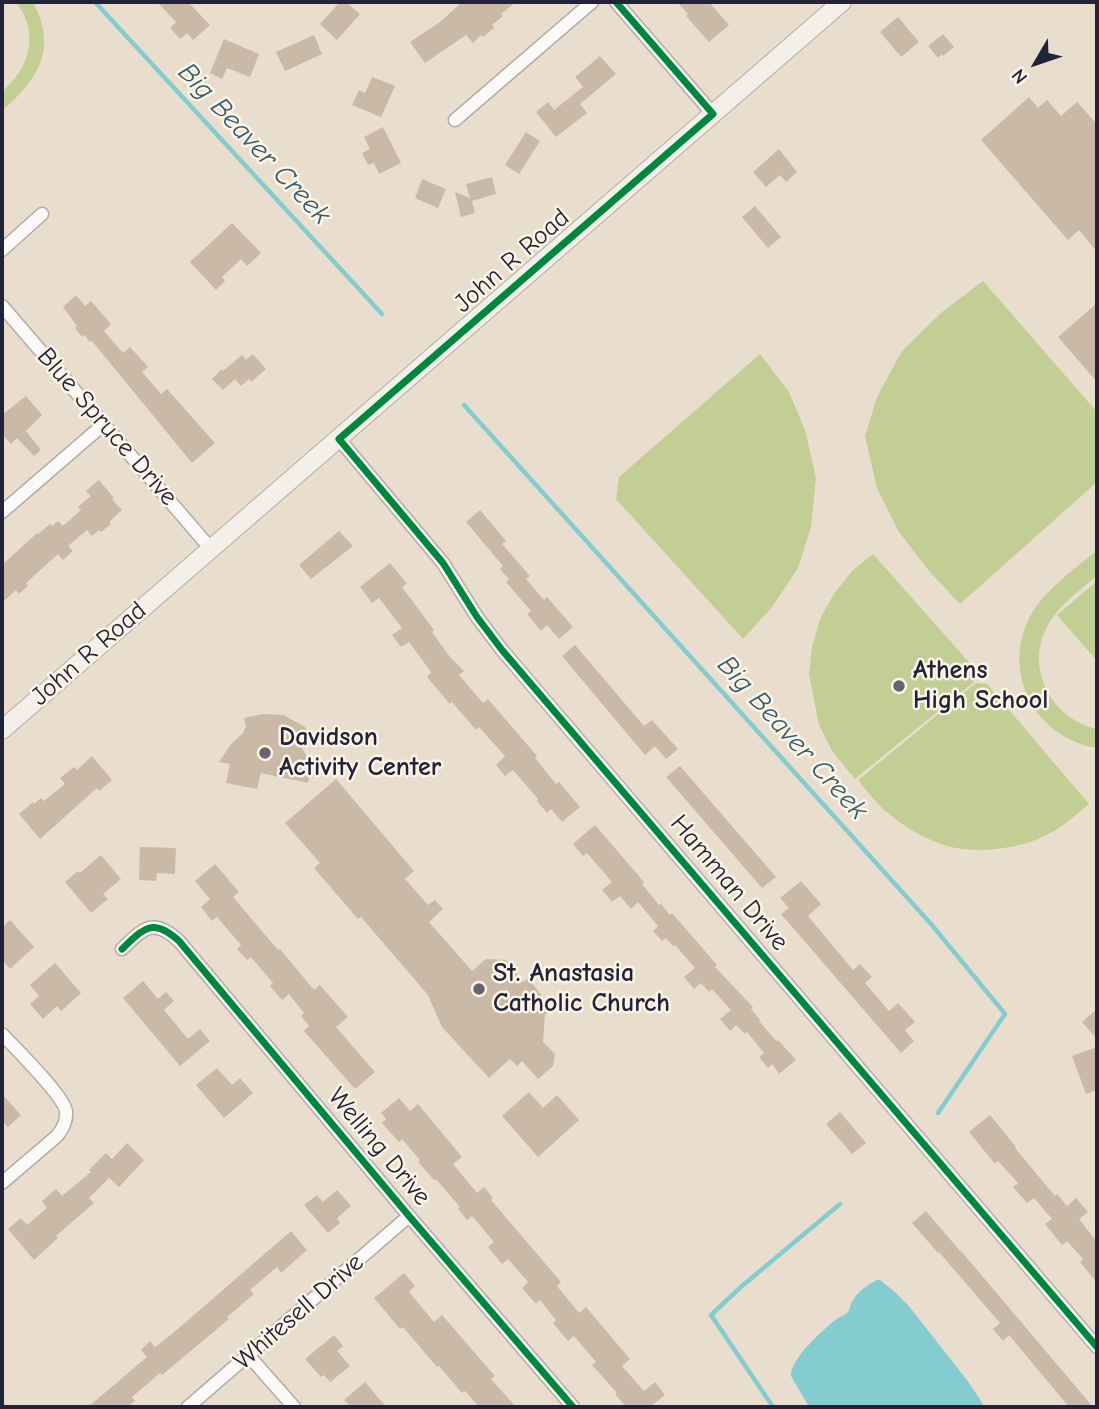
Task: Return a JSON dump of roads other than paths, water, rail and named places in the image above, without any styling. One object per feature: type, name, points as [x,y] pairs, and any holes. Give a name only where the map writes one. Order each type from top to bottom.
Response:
[{"type":"main road","name":"John R Road","points":[[2,730],[842,2]]},
{"type":"street","points":[[455,120],[592,2]]},
{"type":"street","points":[[616,2],[713,114]]},
{"type":"street","points":[[2,250],[42,214]]},
{"type":"street","name":"Blue Spruce Drive","points":[[2,306],[211,549]]},
{"type":"street","points":[[2,512],[104,424]]},
{"type":"street","name":"Hamman Drive","points":[[339,439],[443,563],[477,617],[502,650],[1096,1342]]},
{"type":"street","name":"Welling Drive","points":[[122,949],[136,935],[153,927],[168,931],[179,941],[573,1407]]},
{"type":"street","points":[[2,1034],[60,1098],[66,1112],[66,1121],[57,1136],[2,1183]]},
{"type":"street","name":"Whitesell Drive","points":[[188,1407],[409,1216]]},
{"type":"street","points":[[248,1355],[294,1407]]},
{"type":"water","points":[[877,1280],[908,1305],[985,1407],[809,1407],[791,1376],[792,1369],[822,1331],[848,1312],[859,1292]]},
{"type":"waterway","name":"Big Beaver Creek","points":[[95,2],[382,314]]},
{"type":"waterway","name":"Big Beaver Creek","points":[[464,405],[931,924],[1005,1014],[938,1113]]},
{"type":"waterway","name":"Big Beaver Creek","points":[[773,1407],[711,1315],[840,1204]]},
{"type":"place","name":"Athens High School","points":[[899,686]]},
{"type":"place","name":"Davidson Activity Center","points":[[265,753]]},
{"type":"place","name":"St. Anastasia Catholic Church","points":[[479,989]]}]
